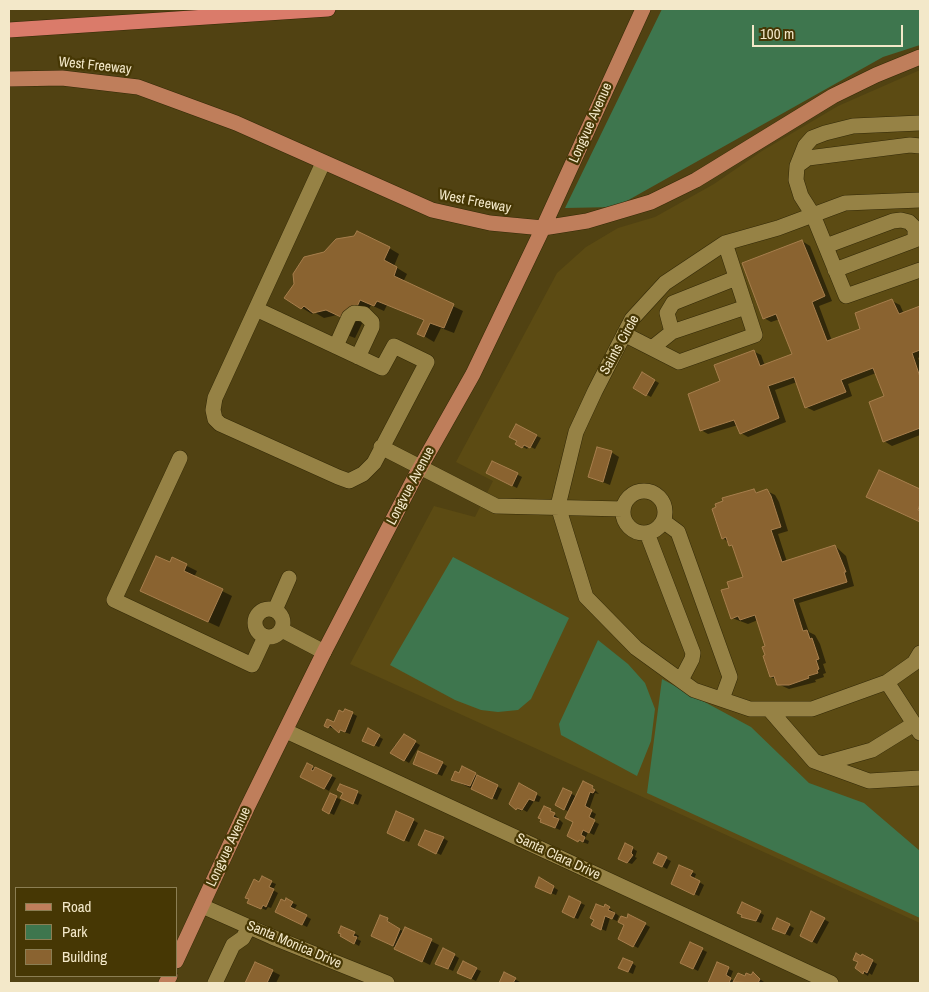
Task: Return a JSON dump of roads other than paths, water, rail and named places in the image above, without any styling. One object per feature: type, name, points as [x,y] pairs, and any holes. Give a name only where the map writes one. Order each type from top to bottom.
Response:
[{"type":"highway","points":[[9,30],[328,9]]},
{"type":"highway","points":[[9,36],[60,27]]},
{"type":"main road","name":"Longvue Avenue","points":[[178,957],[324,652],[421,467],[473,374],[543,228],[643,9]]},
{"type":"main road","name":"West Freeway","points":[[9,79],[62,78],[138,87],[236,123],[432,210],[490,223],[543,228],[587,221],[651,202],[696,180],[833,96],[876,75],[920,57]]},
{"type":"street","points":[[920,123],[853,126],[812,138],[805,146],[796,180],[801,196],[813,215],[845,295],[849,297],[920,270]]},
{"type":"street","points":[[799,163],[808,158],[910,145],[920,146]]},
{"type":"street","points":[[256,309],[382,368],[394,346],[427,362],[374,463],[363,474],[349,481],[220,424],[215,419],[212,410],[215,398],[323,163]]},
{"type":"street","name":"Saints Circle","points":[[558,506],[576,432],[632,318],[665,284],[725,244],[845,203],[920,200]]},
{"type":"street","points":[[826,246],[901,220],[912,224],[915,228],[918,245],[835,270]]},
{"type":"street","points":[[624,334],[679,362],[756,335],[725,244]]},
{"type":"street","points":[[672,332],[667,313],[673,303],[736,278]]},
{"type":"street","points":[[652,348],[672,332],[746,307]]},
{"type":"street","points":[[336,346],[350,317],[354,313],[364,314],[372,322],[372,327],[358,357]]},
{"type":"street","points":[[381,447],[496,506],[623,509]]},
{"type":"street","points":[[180,458],[114,600],[252,665],[265,637]]},
{"type":"street","points":[[647,492],[661,500],[664,508],[663,521],[659,527],[647,533],[638,532],[631,529],[623,517],[623,509],[631,495],[647,492]]},
{"type":"street","points":[[558,506],[586,597],[636,648],[694,690],[750,709],[812,709],[887,682],[918,661]]},
{"type":"street","points":[[663,521],[678,532],[730,677],[722,699]]},
{"type":"street","points":[[647,533],[693,653],[682,680]]},
{"type":"street","points":[[276,610],[289,578]]},
{"type":"street","points":[[262,610],[276,610],[283,620],[282,630],[274,636],[265,637],[257,631],[256,617],[262,610]]},
{"type":"street","points":[[282,630],[324,652]]},
{"type":"street","points":[[822,764],[872,750],[917,728],[887,682]]},
{"type":"street","points":[[770,709],[814,761],[869,781],[920,778]]},
{"type":"street","name":"Santa Clara Drive","points":[[286,731],[827,982]]},
{"type":"street","name":"Santa Monica Drive","points":[[202,906],[387,983]]},
{"type":"street","points":[[216,983],[233,945],[243,938],[249,927]]}]
